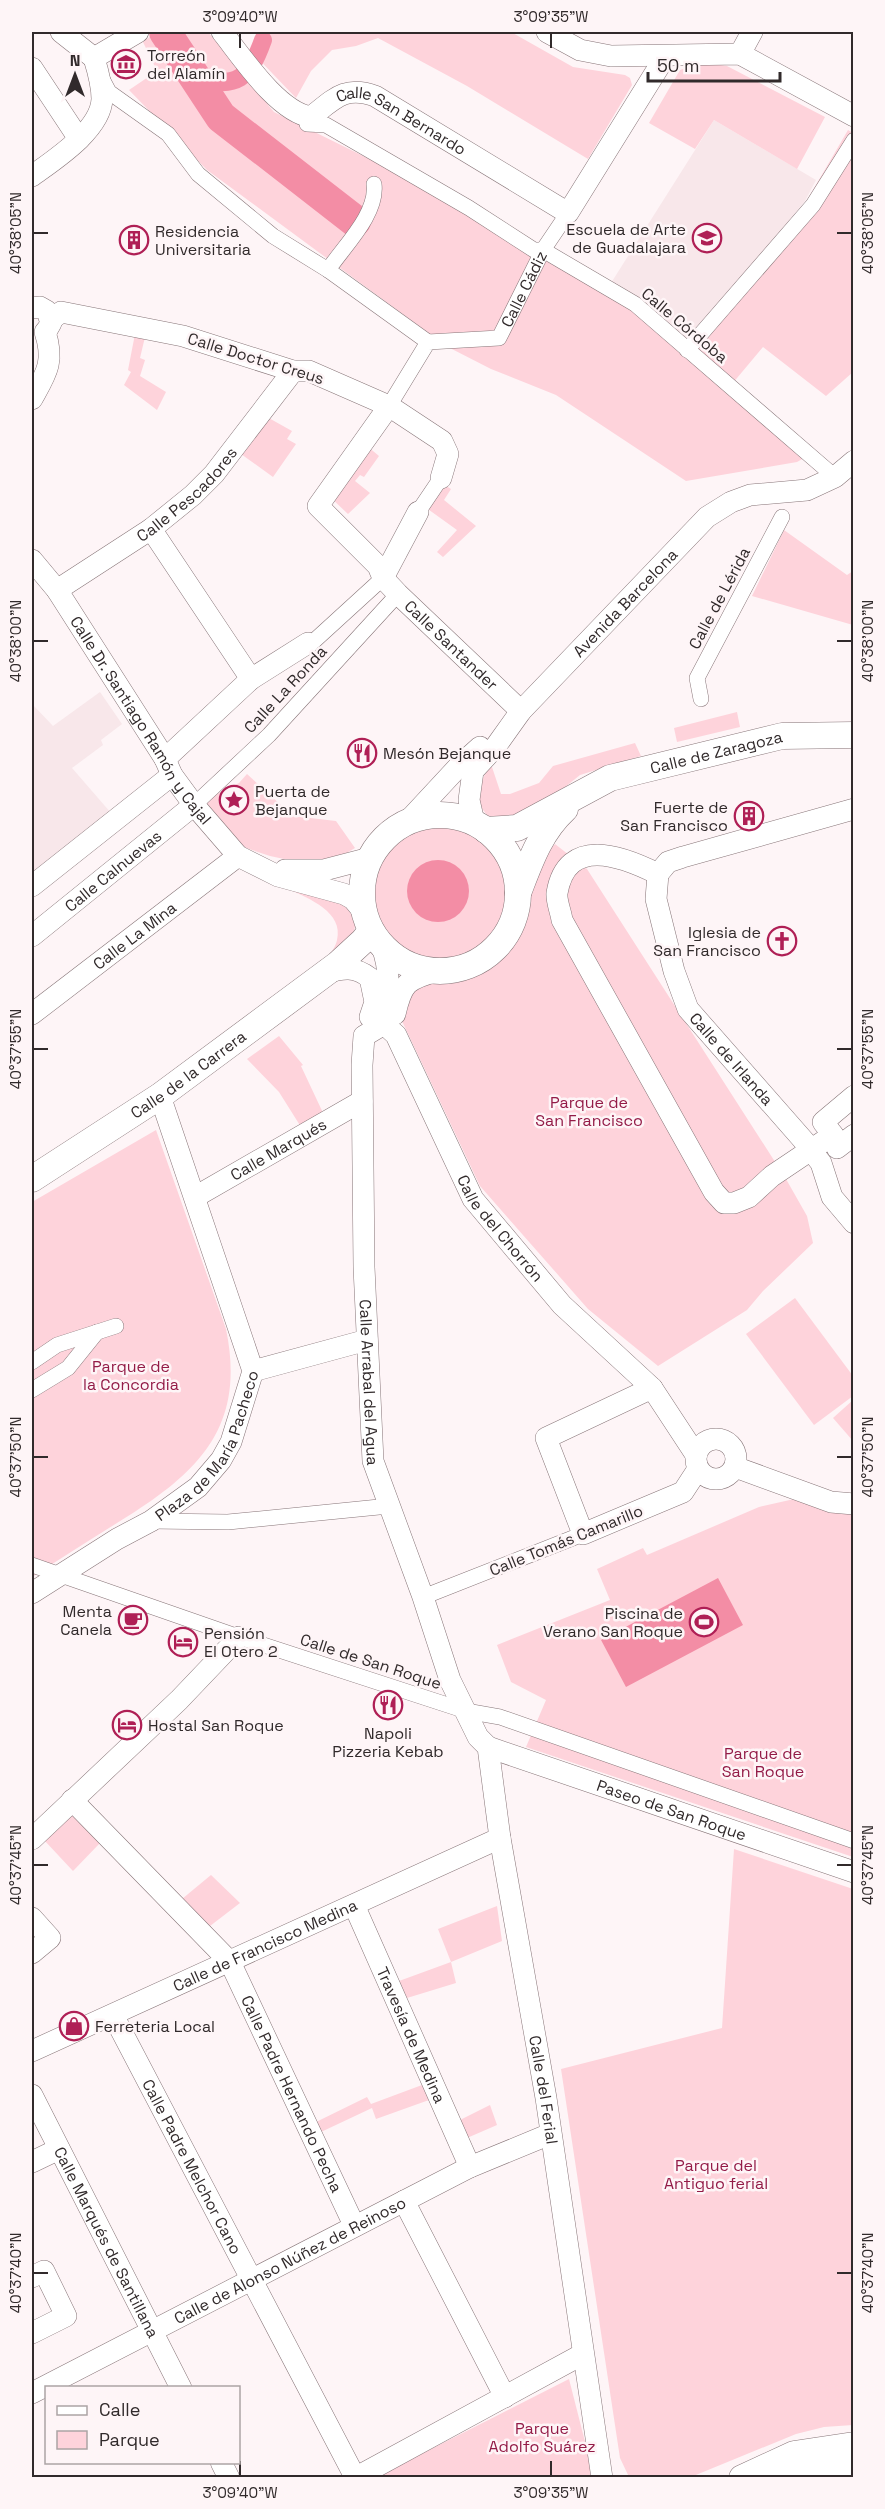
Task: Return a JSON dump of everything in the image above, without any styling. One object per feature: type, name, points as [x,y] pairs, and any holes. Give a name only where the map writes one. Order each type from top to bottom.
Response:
[{"type":"street","points":[[61,32],[96,65],[109,92],[168,134],[198,174],[273,236],[328,270],[428,342],[388,406],[318,506],[378,566],[383,578]]},
{"type":"street","name":"Calle San Bernardo","points":[[222,32],[259,79],[306,125],[334,99],[350,91],[368,94],[482,159],[568,213]]},
{"type":"street","points":[[547,32],[580,50],[611,56],[665,57],[740,54],[854,116]]},
{"type":"street","points":[[740,54],[752,32]]},
{"type":"street","points":[[96,65],[135,35]]},
{"type":"street","name":"Calle Cádiz","points":[[428,342],[499,338],[543,250],[665,57]]},
{"type":"street","points":[[32,176],[79,140],[98,115],[102,100],[96,65]]},
{"type":"street","points":[[32,68],[79,140]]},
{"type":"street","name":"Calle Córdoba","points":[[306,125],[326,125],[469,208],[534,250],[543,250],[635,304],[835,477]]},
{"type":"street","points":[[687,350],[813,205],[854,140]]},
{"type":"street","points":[[328,270],[368,216],[375,193],[374,184]]},
{"type":"street","points":[[32,308],[44,308],[42,329],[49,346],[50,359],[46,374],[32,399]]},
{"type":"street","name":"Calle Doctor Creus","points":[[42,329],[62,312],[183,336],[293,371],[309,371],[388,406],[442,441],[448,454],[441,478]]},
{"type":"street","name":"Calle Pescadores","points":[[57,590],[151,529],[214,474],[293,371]]},
{"type":"street","name":"Avenida Barcelona","points":[[480,826],[469,800],[473,771],[521,711],[707,517],[730,502],[750,495],[807,490],[835,477],[854,461]]},
{"type":"street","points":[[32,886],[169,767],[251,679],[314,641],[383,578],[418,512],[441,478]]},
{"type":"street","name":"Calle de Lérida","points":[[700,699],[697,678],[782,517]]},
{"type":"street","points":[[151,529],[251,679]]},
{"type":"street","name":"Calle Dr. Santiago Ramón y Cajal","points":[[32,560],[57,590],[194,805],[238,856],[278,876],[344,894],[353,899],[379,939]]},
{"type":"street","name":"Calle Santander","points":[[383,578],[521,711]]},
{"type":"street","name":"Calle La Ronda","points":[[194,805],[269,735],[398,594]]},
{"type":"street","points":[[364,1036],[390,1029],[389,988],[379,939],[362,882],[370,858],[380,842],[393,830],[408,821],[459,766],[521,711]]},
{"type":"street","name":"Calle de Zaragoza","points":[[480,826],[517,828],[610,778],[782,736],[854,735]]},
{"type":"street","name":"Calle de Zaragoza","points":[[518,894],[536,846],[554,819],[584,791]]},
{"type":"street","name":"Calle Calnuevas","points":[[32,936],[194,805]]},
{"type":"street","points":[[854,809],[683,857],[668,862],[658,874],[613,855],[582,856],[572,862],[565,871],[557,894],[562,920],[698,1167],[724,1203],[734,1203],[749,1197],[772,1176],[837,1135],[854,1096]]},
{"type":"street","points":[[379,939],[413,966],[437,971],[464,966],[488,954],[501,942],[516,910],[518,894],[516,875],[510,858],[500,842],[480,826],[448,815],[428,816],[408,821]]},
{"type":"street","name":"Calle La Mina","points":[[32,1014],[238,856]]},
{"type":"street","name":"Calle Dr. Santiago Ramón y Cajal","points":[[261,867],[286,870],[324,870],[370,858]]},
{"type":"street","name":"Calle de Irlanda","points":[[658,874],[656,899],[674,971],[688,1009],[821,1163],[832,1197],[854,1223]]},
{"type":"street","points":[[332,969],[379,939]]},
{"type":"street","name":"Calle Arrabal del Agua","points":[[332,969],[344,968],[360,971],[370,978],[375,1002],[364,1036],[362,1101],[364,1267],[373,1461],[423,1597],[450,1680],[466,1711]]},
{"type":"street","name":"Calle de la Carrera","points":[[32,1179],[160,1096],[332,969]]},
{"type":"street","name":"Calle del Chorrón","points":[[437,971],[409,981],[399,993],[390,1029],[473,1199],[562,1305],[651,1388],[697,1462]]},
{"type":"street","name":"Plaza de María Pacheco","points":[[32,1593],[117,1539],[151,1521],[198,1487],[221,1460],[238,1425],[253,1371],[160,1096]]},
{"type":"street","name":"Calle Marqués","points":[[195,1197],[362,1101]]},
{"type":"street","points":[[32,1362],[57,1345],[116,1326]]},
{"type":"street","points":[[32,1390],[68,1368],[97,1332]]},
{"type":"street","points":[[253,1371],[368,1340]]},
{"type":"street","points":[[583,1534],[546,1437],[651,1388]]},
{"type":"street","points":[[718,1438],[731,1445],[735,1452],[735,1467],[731,1473],[720,1479],[706,1477],[697,1462],[705,1442],[718,1438]]},
{"type":"street","name":"Calle Tomás Camarillo","points":[[423,1597],[683,1492],[697,1462]]},
{"type":"street","points":[[735,1467],[831,1502],[854,1504]]},
{"type":"street","points":[[151,1521],[228,1522],[389,1506]]},
{"type":"street","name":"Calle de San Roque","points":[[32,1565],[238,1637],[466,1711],[500,1717],[854,1841]]},
{"type":"street","points":[[35,1829],[72,1800],[178,1700],[238,1637]]},
{"type":"street","name":"Calle del Ferial","points":[[466,1711],[478,1737],[488,1748],[500,1838],[550,2134],[602,2478]]},
{"type":"street","name":"Paseo de San Roque","points":[[488,1748],[854,1872]]},
{"type":"street","name":"Calle Padre Hernando Pecha","points":[[72,1800],[230,1962],[354,2225]]},
{"type":"street","name":"Calle de Francisco Medina","points":[[32,2051],[500,1838]]},
{"type":"street","name":"Travesía de Medina","points":[[354,1905],[470,2167]]},
{"type":"street","points":[[32,1918],[50,1938],[32,1953]]},
{"type":"street","name":"Calle Padre Melchor Cano","points":[[113,2015],[355,2477]]},
{"type":"street","name":"Calle Marqués de Santillana","points":[[32,2095],[180,2386]]},
{"type":"street","name":"Calle de Alonso Núñez de Reinoso","points":[[46,2386],[470,2167],[550,2134]]},
{"type":"street","points":[[32,2162],[59,2149]]},
{"type":"street","points":[[404,2200],[505,2397]]},
{"type":"street","points":[[32,2277],[44,2271],[66,2316],[32,2333]]},
{"type":"street","points":[[355,2477],[583,2354]]},
{"type":"street","points":[[742,2478],[794,2454],[854,2445]]},
{"type":"street","points":[[783,2478],[796,2471],[854,2463]]},
{"type":"street","points":[[222,2464],[229,2478]]},
{"type":"shaded area","name":"Escuela de Arte de Guadalajara","points":[[714,120],[816,180],[805,201],[745,274],[684,341],[611,283]]},
{"type":"shaded area","points":[[100,692],[122,724],[101,740],[103,745],[72,768],[111,813],[32,878],[32,704],[53,726]]},
{"type":"shaded area","points":[[432,860],[444,860],[460,869],[467,879],[469,891],[467,903],[460,913],[444,922],[432,922],[421,917],[412,908],[407,897],[407,885],[412,874],[421,865]]},
{"type":"shaded area","points":[[718,1578],[743,1625],[626,1687],[601,1640]]},
{"type":"green space","points":[[156,32],[208,32],[274,112],[422,185],[538,249],[640,315],[804,458],[797,462],[686,481],[556,395],[491,369],[446,346],[207,170],[129,90],[157,71],[143,42]]},
{"type":"green space","points":[[261,32],[511,32],[573,67],[625,75],[630,78],[632,85],[588,159],[467,86],[378,38],[356,46],[332,50],[311,71],[296,98],[251,51]]},
{"type":"green space","points":[[708,63],[727,66],[825,117],[797,169],[714,120],[695,149],[649,123],[680,70]]},
{"type":"green space","points":[[848,130],[853,133],[853,372],[826,396],[763,347],[732,384],[688,342],[806,202]]},
{"type":"green space","points":[[135,334],[145,337],[140,358],[145,360],[140,376],[166,392],[157,410],[124,385],[131,372],[128,370]]},
{"type":"green space","points":[[267,417],[292,431],[287,439],[296,444],[273,477],[241,454]]},
{"type":"green space","points":[[367,446],[379,456],[364,477],[360,475],[355,481],[370,493],[348,514],[329,496]]},
{"type":"green space","points":[[443,484],[451,489],[444,500],[476,526],[443,557],[437,552],[457,530],[425,507]]},
{"type":"green space","points":[[784,530],[847,575],[853,571],[853,625],[752,596]]},
{"type":"green space","points":[[737,712],[740,727],[677,742],[674,728]]},
{"type":"green space","points":[[635,743],[641,756],[580,775],[533,813],[493,821],[481,807],[479,787],[491,764],[501,794],[510,794],[539,783],[553,766]]},
{"type":"green space","name":"Puerta de Bejanque","points":[[247,774],[293,816],[336,821],[355,848],[340,857],[298,862],[246,848],[194,805],[239,783]]},
{"type":"green space","points":[[440,825],[466,831],[488,845],[502,867],[508,893],[502,919],[488,941],[466,955],[440,961],[414,955],[392,941],[378,919],[372,893],[378,867],[392,845],[414,831]]},
{"type":"green space","name":"Parque de San Francisco","points":[[555,844],[587,869],[786,1179],[807,1216],[813,1243],[763,1291],[747,1310],[658,1366],[588,1309],[480,1186],[401,1019],[408,989],[482,965],[499,955],[513,942],[523,924],[530,900],[533,867]]},
{"type":"green space","points":[[289,889],[326,895],[354,911],[355,926],[350,938],[329,957],[337,940],[338,930],[335,922],[330,914],[315,902]]},
{"type":"green space","points":[[279,1036],[303,1065],[301,1066],[324,1115],[301,1127],[279,1092],[247,1059]]},
{"type":"green space","name":"Parque de la Concordia","points":[[156,1130],[226,1329],[231,1364],[229,1395],[221,1422],[209,1446],[170,1487],[32,1577],[32,1202]]},
{"type":"green space","points":[[795,1298],[853,1376],[853,1396],[814,1425],[746,1334]]},
{"type":"green space","points":[[853,1400],[853,1441],[833,1418]]},
{"type":"green space","name":"Piscina de Verano San Roque","points":[[803,1497],[853,1512],[853,1857],[526,1747],[546,1700],[511,1682],[497,1645],[610,1600],[597,1569],[643,1548],[647,1555],[759,1507]]},
{"type":"green space","points":[[72,1814],[100,1843],[73,1871],[44,1840]]},
{"type":"green space","name":"Parque del Antiguo ferial","points":[[734,1849],[853,1889],[853,2425],[824,2427],[796,2434],[691,2477],[629,2477],[620,2458],[561,2069],[722,2028]]},
{"type":"green space","points":[[211,1875],[240,1903],[210,1926],[182,1899]]},
{"type":"green space","points":[[497,1906],[502,1941],[451,1962],[438,1929]]},
{"type":"green space","points":[[451,1962],[456,1983],[407,1998],[399,1981]]},
{"type":"green space","points":[[422,2085],[429,2100],[376,2119],[372,2108],[321,2132],[316,2122],[367,2097],[371,2104]]},
{"type":"green space","points":[[490,2105],[497,2125],[467,2138],[460,2120]]},
{"type":"green space","name":"Parque Adolfo Suárez","points":[[569,2379],[594,2477],[374,2478]]},
{"type":"waterway","points":[[165,32],[221,117],[355,221]]},
{"type":"waterway","points":[[196,79],[222,82],[240,78],[253,64],[263,40]]},
{"type":"place","name":"Torreón del Alamín","points":[[126,64]]},
{"type":"place","name":"Escuela de Arte de Guadalajara","points":[[707,238]]},
{"type":"place","name":"Residencia Universitaria","points":[[134,240]]},
{"type":"place","name":"Mesón Bejanque","points":[[362,753]]},
{"type":"place","name":"Puerta de Bejanque","points":[[234,800]]},
{"type":"place","name":"Fuerte de San Francisco","points":[[749,816]]},
{"type":"place","name":"Iglesia de San Francisco","points":[[782,941]]},
{"type":"place","name":"Menta Canela","points":[[133,1620]]},
{"type":"place","name":"Piscina de Verano San Roque","points":[[704,1622]]},
{"type":"place","name":"Pensión El Otero 2","points":[[183,1642]]},
{"type":"place","name":"Napoli Pizzeria Kebab","points":[[388,1705]]},
{"type":"place","name":"Hostal San Roque","points":[[127,1725]]},
{"type":"place","name":"Ferreteria Local","points":[[74,2026]]},
{"type":"park label","name":"Parque de San Roque","points":[[763,1762]]}]
